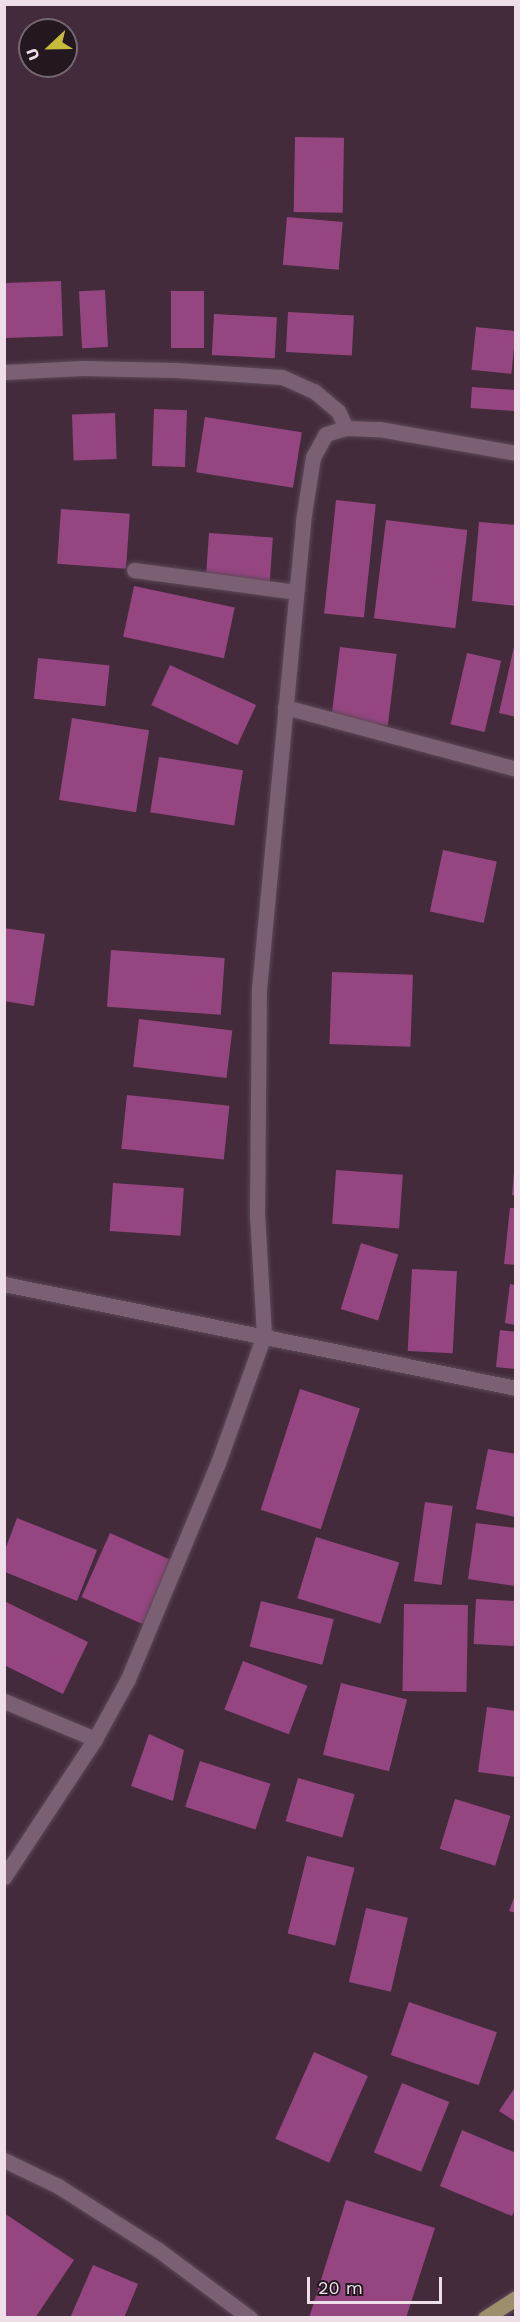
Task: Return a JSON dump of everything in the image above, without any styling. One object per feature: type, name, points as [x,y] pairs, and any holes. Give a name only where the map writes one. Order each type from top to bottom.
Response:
[{"type":"main road","points":[[485,2318],[516,2298]]},
{"type":"street","points":[[4,372],[117,369],[282,377],[314,391],[338,411],[346,428]]},
{"type":"street","points":[[4,1877],[95,1739],[128,1679],[218,1463],[264,1335],[257,1215],[259,989],[296,592],[313,457],[326,434],[346,428],[379,429],[516,453]]},
{"type":"street","points":[[134,570],[296,592]]},
{"type":"street","points":[[285,707],[516,769]]},
{"type":"street","points":[[4,1284],[516,1388]]},
{"type":"street","points":[[4,1701],[95,1739]]},
{"type":"street","points":[[4,2160],[58,2186],[157,2249],[250,2318]]},
{"type":"building","points":[[295,137],[344,138],[343,213],[294,212]]},
{"type":"building","points":[[287,217],[343,222],[339,270],[283,265]]},
{"type":"building","points":[[61,281],[63,336],[6,338],[4,283]]},
{"type":"building","points":[[105,290],[108,347],[82,348],[79,291]]},
{"type":"building","points":[[171,291],[204,291],[204,348],[171,348]]},
{"type":"building","points":[[288,312],[354,315],[352,355],[286,352]]},
{"type":"building","points":[[214,314],[277,317],[275,358],[212,355]]},
{"type":"building","points":[[476,327],[516,331],[511,374],[472,370]]},
{"type":"building","points":[[472,387],[516,390],[514,411],[471,408]]},
{"type":"building","points":[[154,409],[187,410],[185,467],[152,466]]},
{"type":"building","points":[[115,413],[117,459],[74,460],[72,415]]},
{"type":"building","points":[[205,417],[302,432],[293,488],[196,472]]},
{"type":"building","points":[[336,500],[376,504],[364,618],[324,613]]},
{"type":"building","points":[[61,509],[130,514],[126,569],[57,564]]},
{"type":"building","points":[[386,520],[467,530],[455,628],[374,618]]},
{"type":"building","points":[[479,522],[516,525],[516,606],[472,601]]},
{"type":"building","points":[[209,533],[273,537],[270,581],[206,577]]},
{"type":"building","points":[[134,586],[235,607],[224,658],[123,637]]},
{"type":"building","points":[[516,638],[516,717],[499,713]]},
{"type":"building","points":[[340,647],[397,654],[388,725],[331,718]]},
{"type":"building","points":[[467,653],[501,661],[485,732],[451,724]]},
{"type":"building","points":[[38,658],[110,666],[105,706],[34,699]]},
{"type":"building","points":[[170,665],[256,705],[238,745],[151,705]]},
{"type":"building","points":[[72,718],[149,730],[136,812],[59,800]]},
{"type":"building","points":[[159,757],[243,770],[234,826],[150,812]]},
{"type":"building","points":[[443,850],[497,861],[484,923],[430,912]]},
{"type":"building","points":[[4,928],[45,934],[34,1006],[4,1001]]},
{"type":"building","points":[[111,950],[225,958],[221,1015],[107,1007]]},
{"type":"building","points":[[332,972],[413,975],[410,1047],[329,1044]]},
{"type":"building","points":[[139,1019],[232,1030],[226,1078],[133,1067]]},
{"type":"building","points":[[127,1095],[229,1106],[224,1159],[121,1149]]},
{"type":"building","points":[[336,1170],[403,1175],[399,1229],[332,1224]]},
{"type":"building","points":[[514,1172],[516,1172],[516,1196],[512,1195]]},
{"type":"building","points":[[113,1183],[184,1188],[180,1236],[110,1231]]},
{"type":"building","points":[[510,1208],[516,1208],[516,1265],[504,1264]]},
{"type":"building","points":[[361,1243],[398,1254],[378,1320],[341,1309]]},
{"type":"building","points":[[412,1269],[457,1271],[453,1353],[408,1351]]},
{"type":"building","points":[[510,1284],[516,1285],[516,1325],[505,1323]]},
{"type":"building","points":[[500,1330],[516,1332],[516,1369],[496,1367]]},
{"type":"building","points":[[300,1389],[360,1408],[321,1529],[261,1510]]},
{"type":"building","points":[[488,1449],[516,1454],[516,1517],[476,1509]]},
{"type":"building","points":[[425,1502],[453,1506],[442,1585],[414,1581]]},
{"type":"building","points":[[17,1518],[97,1550],[77,1601],[5,1572],[5,1550]]},
{"type":"building","points":[[476,1523],[516,1528],[515,1586],[468,1579]]},
{"type":"building","points":[[110,1533],[173,1561],[145,1625],[82,1597]]},
{"type":"building","points":[[316,1537],[399,1562],[380,1624],[297,1598]]},
{"type":"building","points":[[476,1599],[516,1601],[514,1646],[474,1644]]},
{"type":"building","points":[[4,1601],[88,1642],[63,1694],[4,1665]]},
{"type":"building","points":[[261,1601],[334,1619],[322,1665],[250,1647]]},
{"type":"building","points":[[404,1604],[468,1605],[466,1692],[402,1691]]},
{"type":"building","points":[[243,1661],[307,1686],[289,1734],[224,1710]]},
{"type":"building","points":[[341,1683],[407,1699],[389,1771],[323,1755]]},
{"type":"building","points":[[487,1707],[516,1711],[516,1777],[478,1772]]},
{"type":"building","points":[[149,1734],[184,1750],[173,1801],[131,1786]]},
{"type":"building","points":[[200,1761],[270,1784],[256,1830],[185,1807]]},
{"type":"building","points":[[298,1778],[355,1794],[342,1838],[286,1821]]},
{"type":"building","points":[[455,1799],[510,1816],[495,1866],[440,1849]]},
{"type":"building","points":[[307,1856],[355,1868],[335,1945],[288,1934]]},
{"type":"building","points":[[516,1895],[516,1913],[509,1911]]},
{"type":"building","points":[[366,1908],[408,1918],[391,1992],[349,1982]]},
{"type":"building","points":[[409,2002],[497,2032],[479,2085],[391,2055]]},
{"type":"building","points":[[314,2052],[368,2076],[329,2163],[275,2139]]},
{"type":"building","points":[[402,2083],[449,2102],[421,2172],[374,2153]]},
{"type":"building","points":[[516,2086],[516,2122],[499,2111]]},
{"type":"building","points":[[462,2130],[516,2153],[516,2208],[512,2216],[440,2186]]},
{"type":"building","points":[[346,2200],[435,2228],[406,2318],[309,2318]]},
{"type":"building","points":[[4,2213],[74,2260],[35,2318],[4,2318]]},
{"type":"building","points":[[93,2265],[138,2284],[124,2318],[70,2318]]}]
